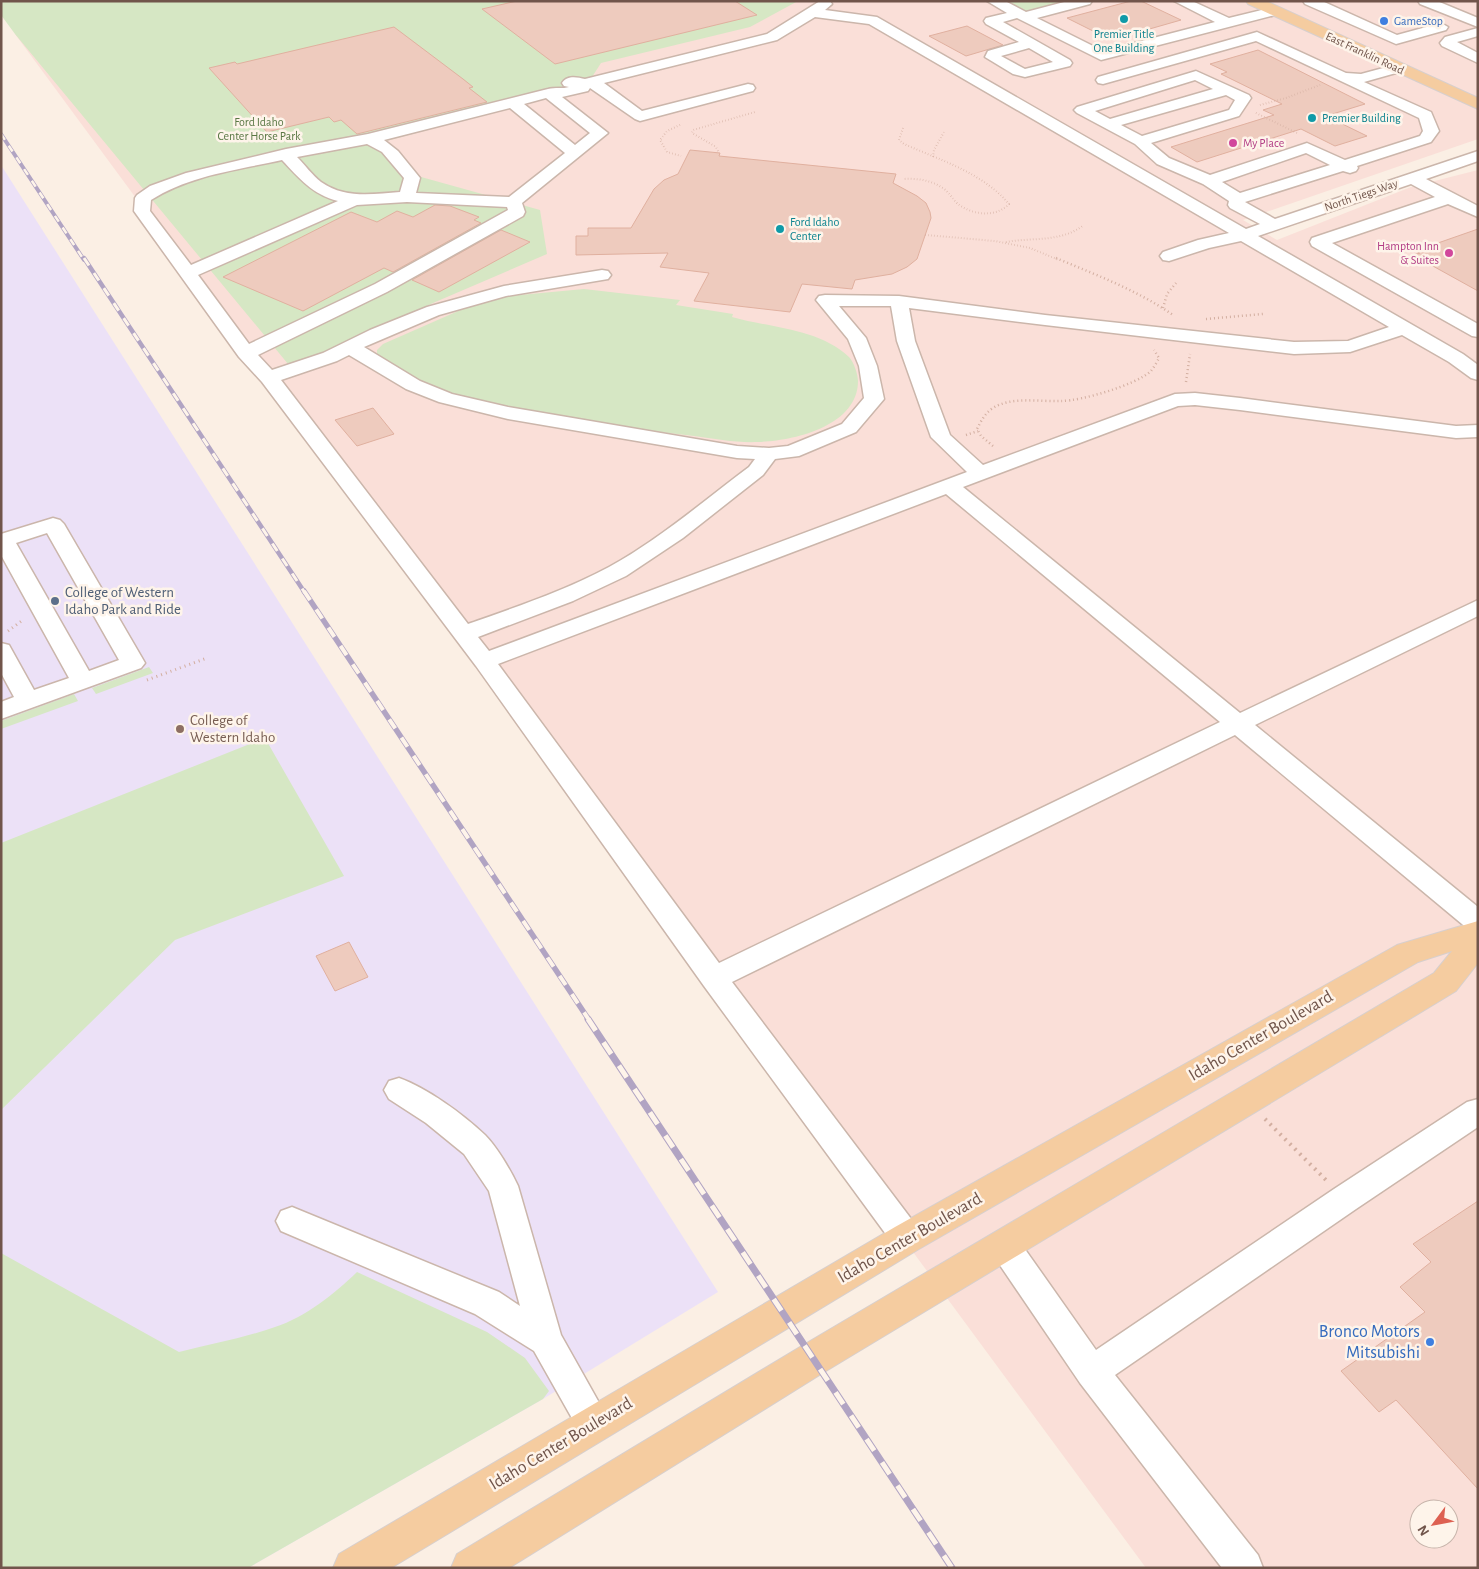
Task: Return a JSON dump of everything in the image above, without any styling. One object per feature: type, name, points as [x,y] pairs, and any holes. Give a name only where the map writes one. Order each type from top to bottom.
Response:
[{"type":"main road","name":"East Franklin Road","points":[[1252,1],[1478,104]]},
{"type":"main road","name":"Idaho Center Boulevard","points":[[354,1568],[907,1238],[1408,953],[1478,932]]},
{"type":"main road","points":[[471,1568],[813,1359],[1445,982],[1478,941]]},
{"type":"street","points":[[828,1],[813,13],[772,37],[588,83],[583,88],[566,93],[553,92],[368,139],[286,154],[187,178],[152,191],[144,198],[142,211],[246,352],[269,378],[464,634],[714,978],[907,1238]]},
{"type":"street","points":[[994,1],[1101,56],[1274,11]]},
{"type":"street","points":[[1059,35],[1031,43],[991,22],[1085,1]]},
{"type":"street","points":[[1181,1],[1228,23]]},
{"type":"street","points":[[1310,1],[1396,40],[1441,27]]},
{"type":"street","points":[[1425,1],[1478,23]]},
{"type":"street","points":[[813,13],[872,20],[1456,358],[1478,374]]},
{"type":"street","points":[[1478,32],[1448,41],[1448,44],[1460,51],[1478,58]]},
{"type":"street","points":[[1103,80],[1257,36],[1346,77],[1403,126],[1350,162],[1238,200]]},
{"type":"street","points":[[1460,51],[1478,44]]},
{"type":"street","points":[[1460,51],[1478,48]]},
{"type":"street","points":[[1140,141],[1234,113],[1244,98],[1168,61]]},
{"type":"street","points":[[1346,77],[1348,72],[1383,61]]},
{"type":"street","points":[[1346,77],[1361,78],[1398,68]]},
{"type":"street","points":[[1196,75],[1082,110],[1140,141],[1163,161],[1209,181],[1238,200]]},
{"type":"street","points":[[588,83],[640,116],[748,88]]},
{"type":"street","points":[[1108,124],[1226,90]]},
{"type":"street","points":[[286,154],[315,185],[333,195],[354,200],[408,197],[512,202],[600,133],[553,92]]},
{"type":"street","points":[[512,102],[575,153]]},
{"type":"street","points":[[368,139],[377,140],[397,159],[412,178],[408,197]]},
{"type":"street","points":[[1209,181],[1307,148],[1350,162],[1385,178],[1449,198],[1478,212]]},
{"type":"street","name":"North Tiegs Way","points":[[1169,256],[1204,244],[1245,235],[1277,224],[1385,178],[1478,156]]},
{"type":"street","points":[[1318,242],[1449,198]]},
{"type":"street","points":[[188,273],[354,200]]},
{"type":"street","points":[[1238,200],[1236,205],[1318,242],[1478,332]]},
{"type":"street","points":[[246,352],[381,288],[517,212],[512,202]]},
{"type":"street","points":[[269,378],[330,357],[376,334],[433,311],[504,291],[602,274]]},
{"type":"street","points":[[350,347],[413,385],[446,398],[508,413],[737,452],[769,454],[792,452],[849,428],[874,399],[868,366],[857,338],[825,300],[899,301],[1294,348],[1324,349],[1350,346],[1404,328]]},
{"type":"street","points":[[899,301],[906,341],[936,427],[941,437],[980,472]]},
{"type":"street","points":[[484,661],[980,472],[1175,400],[1195,399],[1240,404],[1456,432],[1478,431]]},
{"type":"street","points":[[464,634],[565,596],[618,571],[675,533],[748,476],[769,454]]},
{"type":"street","points":[[948,485],[1478,922]]},
{"type":"street","points":[[1,710],[83,682],[133,663],[53,524],[3,541],[83,682]]},
{"type":"street","points":[[714,978],[1478,606]]},
{"type":"street","points":[[1,650],[28,701]]},
{"type":"street","points":[[399,1090],[437,1114],[475,1145],[503,1186],[546,1340],[594,1424]]},
{"type":"street","points":[[1092,1372],[1345,1199],[1478,1111]]},
{"type":"street","points":[[292,1221],[487,1303],[546,1340]]},
{"type":"street","points":[[1004,1246],[1092,1372],[1245,1568]]},
{"type":"path","points":[[1321,78],[1321,85],[1254,107],[1255,112],[1262,118],[1292,131],[1322,148],[1321,154]]},
{"type":"path","points":[[718,151],[716,147],[692,133],[693,130],[755,112]]},
{"type":"path","points":[[681,156],[667,152],[660,140],[667,131],[682,124]]},
{"type":"path","points":[[903,128],[900,140],[933,158],[985,182],[1003,195],[1010,204],[1006,209],[998,212],[980,213],[959,205],[943,188],[930,182],[912,178],[903,179]]},
{"type":"path","points":[[933,158],[934,150],[944,132]]},
{"type":"path","points":[[1004,243],[1017,240],[1058,237],[1070,234],[1084,225]]},
{"type":"path","points":[[925,235],[1004,243],[1030,248],[1105,278],[1163,308],[1181,321],[1192,337],[1188,377],[1185,382]]},
{"type":"path","points":[[1163,308],[1164,298],[1176,283]]},
{"type":"path","points":[[1181,321],[1263,314]]},
{"type":"path","points":[[994,446],[981,436],[977,429],[980,420],[989,410],[1012,401],[1075,400],[1134,380],[1150,372],[1159,358],[1140,331]]},
{"type":"path","points":[[1265,1118],[1345,1199]]},
{"type":"shaded area","points":[[170,1],[1478,1],[1478,139],[1243,220],[1277,240],[1411,187],[1478,170],[1478,1568],[1146,1568],[15,34]]},
{"type":"shaded area","name":"College of Western Idaho","points":[[1,165],[718,1292],[543,1399],[248,1568],[1,1568]]},
{"type":"green space","name":"Ford Idaho Center Horse Park","points":[[1,1],[798,1],[750,27],[601,63],[585,88],[386,141],[414,175],[540,210],[547,254],[433,303],[293,370],[15,34],[1,15]]},
{"type":"green space","points":[[1004,1],[1073,1],[1027,13]]},
{"type":"green space","points":[[584,289],[680,300],[676,305],[733,314],[732,317],[808,334],[837,347],[853,362],[858,378],[855,396],[847,409],[836,420],[805,434],[773,441],[734,441],[653,431],[473,402],[435,389],[377,357],[377,350],[383,344],[465,308],[509,296]]},
{"type":"green space","points":[[149,667],[153,673],[96,694],[92,688]]},
{"type":"green space","points":[[74,694],[78,701],[1,729],[1,721]]},
{"type":"green space","points":[[265,738],[344,876],[175,940],[1,1110],[1,843]]},
{"type":"green space","points":[[1,1253],[179,1352],[286,1323],[319,1304],[357,1272],[487,1332],[525,1358],[549,1391],[543,1399],[248,1568],[1,1568]]},
{"type":"building","points":[[517,1],[735,1],[757,15],[555,64],[482,9]]},
{"type":"building","name":"Premier Title One Building","points":[[1131,1],[1141,1],[1181,20],[1111,40],[1067,18]]},
{"type":"building","points":[[967,26],[1003,45],[966,56],[929,36]]},
{"type":"building","points":[[394,27],[473,87],[469,88],[487,102],[357,134],[341,120],[334,122],[329,117],[267,132],[209,68],[235,62],[237,64]]},
{"type":"building","points":[[1258,50],[1365,104],[1326,116],[1367,136],[1335,146],[1301,129],[1197,162],[1171,147],[1274,115],[1263,110],[1282,104],[1221,74],[1227,72],[1210,64]]},
{"type":"building","name":"Ford Idaho Center","points":[[690,150],[720,153],[719,156],[896,174],[893,183],[926,203],[930,212],[931,218],[917,259],[907,267],[892,274],[855,280],[852,289],[802,284],[790,312],[694,301],[709,273],[660,267],[668,253],[576,255],[576,236],[588,236],[588,228],[631,228],[654,189],[664,180],[678,174]]},
{"type":"building","points":[[435,205],[450,206],[479,217],[474,220],[481,223],[393,272],[384,268],[303,311],[223,277],[351,212],[377,222],[397,211],[413,217]]},
{"type":"building","name":"Hampton Inn & Suites","points":[[1478,229],[1478,291],[1413,255],[1420,253],[1415,251]]},
{"type":"building","points":[[501,230],[530,242],[439,292],[412,280]]},
{"type":"building","points":[[373,408],[394,434],[357,446],[335,420]]},
{"type":"building","points":[[349,942],[368,977],[335,991],[316,956]]},
{"type":"building","name":"Bronco Motors Mitsubishi","points":[[1478,1201],[1478,1489],[1396,1400],[1379,1412],[1341,1371],[1425,1312],[1400,1287],[1431,1262],[1413,1244]]},
{"type":"railway","points":[[1,134],[84,260]]},
{"type":"railway","points":[[84,258],[305,593]]},
{"type":"railway","points":[[304,591],[589,1020]]},
{"type":"railway","points":[[588,1019],[952,1568]]},
{"type":"place","name":"Premier Title One Building","points":[[1124,19]]},
{"type":"place","name":"GameStop","points":[[1384,21]]},
{"type":"place","name":"Premier Building","points":[[1312,118]]},
{"type":"place","name":"My Place","points":[[1233,143]]},
{"type":"place","name":"Ford Idaho Center","points":[[780,229]]},
{"type":"place","name":"Hampton Inn & Suites","points":[[1449,253]]},
{"type":"place","name":"College of Western Idaho Park and Ride","points":[[55,601]]},
{"type":"place","name":"College of Western Idaho","points":[[180,729]]},
{"type":"place","name":"Bronco Motors Mitsubishi","points":[[1430,1342]]}]
